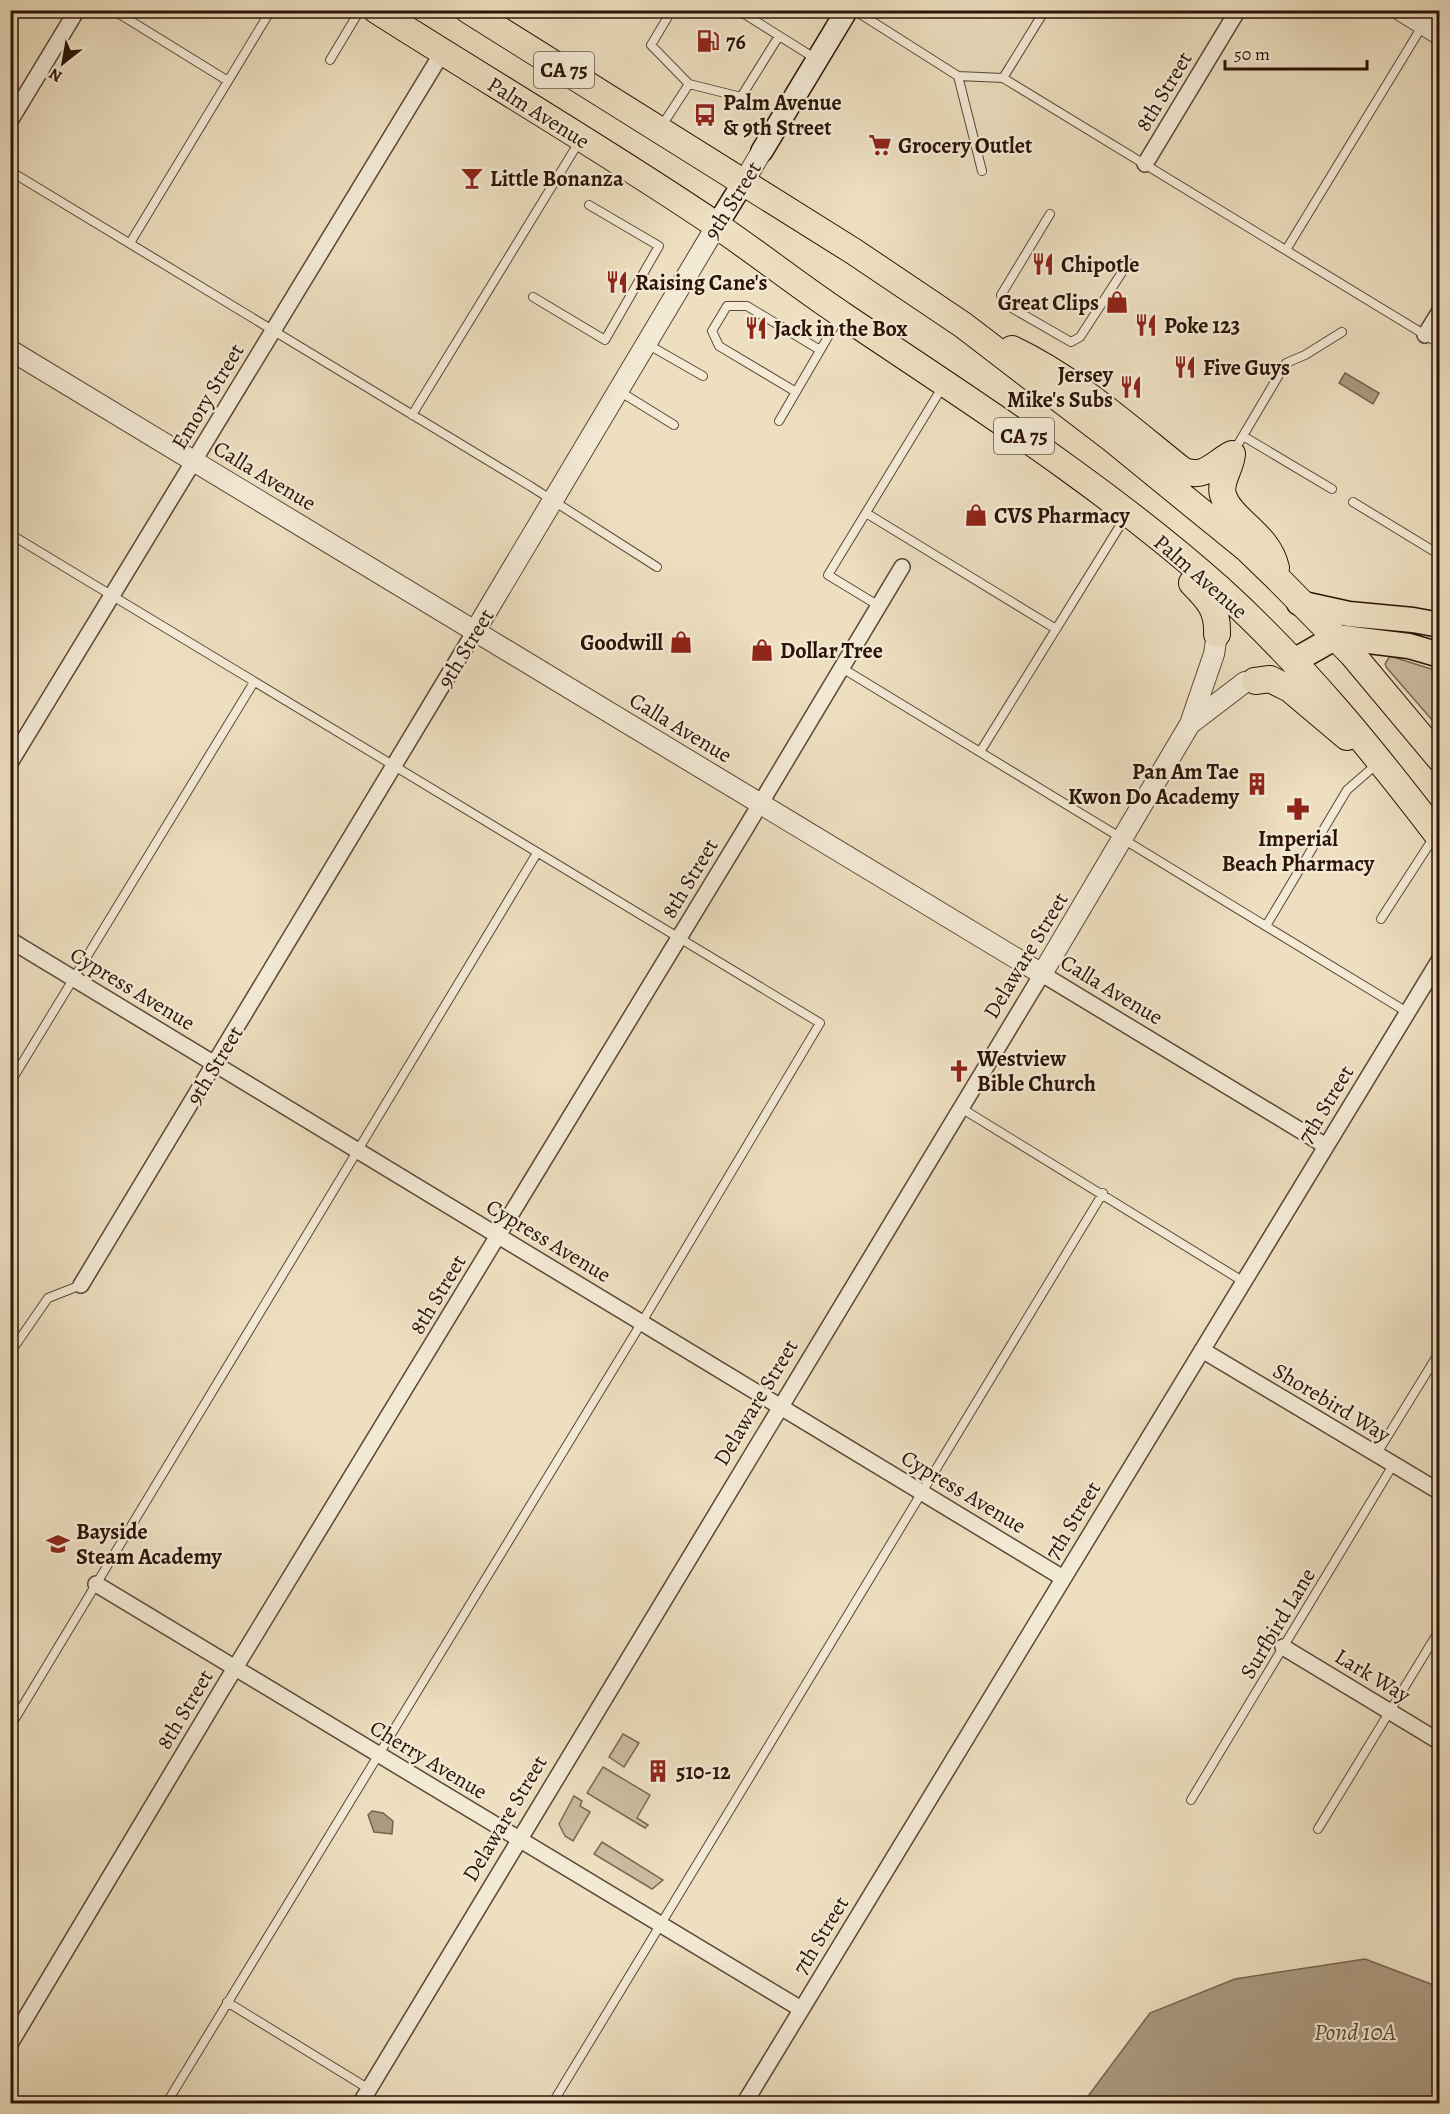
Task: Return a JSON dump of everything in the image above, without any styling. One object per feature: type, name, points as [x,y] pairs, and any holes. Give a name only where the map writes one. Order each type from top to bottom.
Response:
[{"type":"highway","name":"Palm Avenue","points":[[376,10],[717,225],[841,314],[1042,448],[1219,588],[1294,661]]},
{"type":"highway","name":"CA 75","points":[[468,10],[853,251],[963,325],[1112,439],[1247,549],[1299,603],[1336,637],[1400,709],[1440,759]]},
{"type":"highway","points":[[963,325],[1047,366],[1191,474],[1203,474],[1237,445]]},
{"type":"highway","points":[[1237,445],[1231,466],[1223,479],[1223,494],[1231,508],[1256,531],[1274,558],[1278,580]]},
{"type":"highway","points":[[1155,536],[1177,567],[1212,603],[1218,617],[1217,634]]},
{"type":"highway","name":"CA 75","points":[[1294,661],[1335,706],[1438,836]]},
{"type":"highway","points":[[1255,681],[1270,679],[1290,689],[1343,735],[1374,755]]},
{"type":"main road","name":"9th Street","points":[[762,151],[847,10]]},
{"type":"main road","name":"9th Street","points":[[717,225],[742,183]]},
{"type":"main road","points":[[1299,603],[1349,614],[1439,625]]},
{"type":"main road","points":[[1294,661],[1336,637],[1409,646],[1440,655]]},
{"type":"street","points":[[10,121],[77,10]]},
{"type":"street","name":"8th Street","points":[[1145,164],[1238,10]]},
{"type":"street","points":[[1400,10],[1432,23]]},
{"type":"street","name":"Emory Street","points":[[10,763],[442,53]]},
{"type":"street","name":"9th Street","points":[[742,183],[762,151]]},
{"type":"street","name":"9th Street","points":[[81,1285],[717,225]]},
{"type":"street","points":[[1425,335],[1440,311]]},
{"type":"street","name":"Calla Avenue","points":[[10,350],[1326,1146]]},
{"type":"street","name":"8th Street","points":[[10,2044],[902,567]]},
{"type":"street","name":"Delaware Street","points":[[360,2103],[1042,974],[1190,724],[1214,654],[1217,634]]},
{"type":"street","name":"Delaware Street","points":[[1190,724],[1245,682],[1255,681]]},
{"type":"street","name":"Cypress Avenue","points":[[10,940],[1064,1578]]},
{"type":"street","name":"7th Street","points":[[744,2103],[1440,959]]},
{"type":"street","name":"Shorebird Way","points":[[1202,1350],[1440,1492]]},
{"type":"street","name":"Cherry Avenue","points":[[96,1584],[801,2009]]},
{"type":"street","name":"Lark Way","points":[[1283,1647],[1440,1742]]},
{"type":"lane","points":[[113,10],[228,81]]},
{"type":"lane","points":[[130,243],[271,10]]},
{"type":"lane","points":[[330,60],[360,10]]},
{"type":"lane","points":[[672,10],[651,45],[689,84],[741,97],[779,36]]},
{"type":"lane","points":[[738,10],[817,60]]},
{"type":"lane","points":[[854,10],[958,76],[1003,78],[1440,344]]},
{"type":"lane","points":[[1003,78],[1045,10]]},
{"type":"lane","points":[[1287,250],[1432,23]]},
{"type":"lane","points":[[958,76],[982,171]]},
{"type":"lane","points":[[658,131],[689,84]]},
{"type":"lane","points":[[412,415],[582,138]]},
{"type":"lane","points":[[10,171],[553,500],[657,567]]},
{"type":"lane","points":[[534,297],[605,340],[659,246],[589,205]]},
{"type":"lane","points":[[1050,214],[1001,295],[1003,303],[1071,342],[1080,337],[1128,264]]},
{"type":"lane","points":[[796,392],[719,346],[712,331],[727,306],[747,306],[820,350]]},
{"type":"lane","points":[[779,421],[841,314]]},
{"type":"lane","points":[[1332,489],[1237,445],[1286,363],[1305,355],[1342,332]]},
{"type":"lane","points":[[645,344],[703,376]]},
{"type":"lane","points":[[879,606],[828,575],[945,383]]},
{"type":"lane","points":[[618,390],[674,425]]},
{"type":"lane","points":[[1353,502],[1440,555]]},
{"type":"lane","points":[[866,513],[1056,629]]},
{"type":"lane","points":[[980,752],[1127,515]]},
{"type":"lane","points":[[10,534],[820,1023],[642,1322],[165,2103]]},
{"type":"lane","points":[[1439,625],[1440,594]]},
{"type":"lane","points":[[842,668],[1407,1012]]},
{"type":"lane","points":[[10,1083],[254,682]]},
{"type":"lane","points":[[1266,926],[1347,790],[1374,755]]},
{"type":"lane","points":[[1381,919],[1438,836]]},
{"type":"lane","points":[[10,1727],[537,852]]},
{"type":"lane","points":[[961,1108],[1103,1193],[1244,1282]]},
{"type":"lane","points":[[552,2103],[1103,1193]]},
{"type":"lane","points":[[10,1353],[48,1298],[81,1285]]},
{"type":"lane","points":[[1376,1455],[1440,1351]]},
{"type":"lane","name":"Surfbird Lane","points":[[1191,1800],[1393,1465]]},
{"type":"lane","points":[[1318,1829],[1440,1629]]},
{"type":"lane","points":[[227,2002],[369,2089]]},
{"type":"shaded area","points":[[1390,656],[1434,670],[1439,676],[1439,728],[1387,668],[1385,664]]},
{"type":"shaded area","points":[[623,1734],[639,1743],[624,1767],[609,1757]]},
{"type":"shaded area","points":[[603,1767],[650,1795],[637,1818],[648,1825],[645,1828],[587,1793]]},
{"type":"shaded area","points":[[574,1796],[582,1801],[580,1806],[590,1812],[573,1841],[565,1836],[559,1824]]},
{"type":"shaded area","points":[[602,1842],[663,1880],[652,1889],[594,1854]]},
{"type":"water","points":[[1345,373],[1379,393],[1373,404],[1339,383]]},
{"type":"water","points":[[372,1811],[383,1813],[393,1821],[392,1834],[374,1832],[368,1815]]},
{"type":"water","name":"Pond 10A","points":[[1365,1959],[1439,1987],[1439,2103],[1083,2103],[1150,2013],[1235,1979]]},
{"type":"place","name":"76","points":[[708,41]]},
{"type":"place","name":"Palm Avenue & 9th Street","points":[[705,115]]},
{"type":"place","name":"Grocery Outlet","points":[[880,145]]},
{"type":"place","name":"Little Bonanza","points":[[472,178]]},
{"type":"place","name":"Chipotle","points":[[1043,264]]},
{"type":"place","name":"Raising Cane's","points":[[617,282]]},
{"type":"place","name":"Great Clips","points":[[1117,302]]},
{"type":"place","name":"Poke 123","points":[[1146,325]]},
{"type":"place","name":"Jack in the Box","points":[[756,328]]},
{"type":"place","name":"Five Guys","points":[[1185,367]]},
{"type":"place","name":"Jersey Mike's Subs","points":[[1131,387]]},
{"type":"place","name":"CVS Pharmacy","points":[[976,515]]},
{"type":"place","name":"Goodwill","points":[[681,642]]},
{"type":"place","name":"Dollar Tree","points":[[762,650]]},
{"type":"place","name":"Pan Am Tae Kwon Do Academy","points":[[1257,784]]},
{"type":"place","name":"Imperial Beach Pharmacy","points":[[1298,809]]},
{"type":"place","name":"Westview Bible Church","points":[[959,1071]]},
{"type":"place","name":"Bayside Steam Academy","points":[[58,1544]]},
{"type":"place","name":"510-12","points":[[658,1771]]}]
